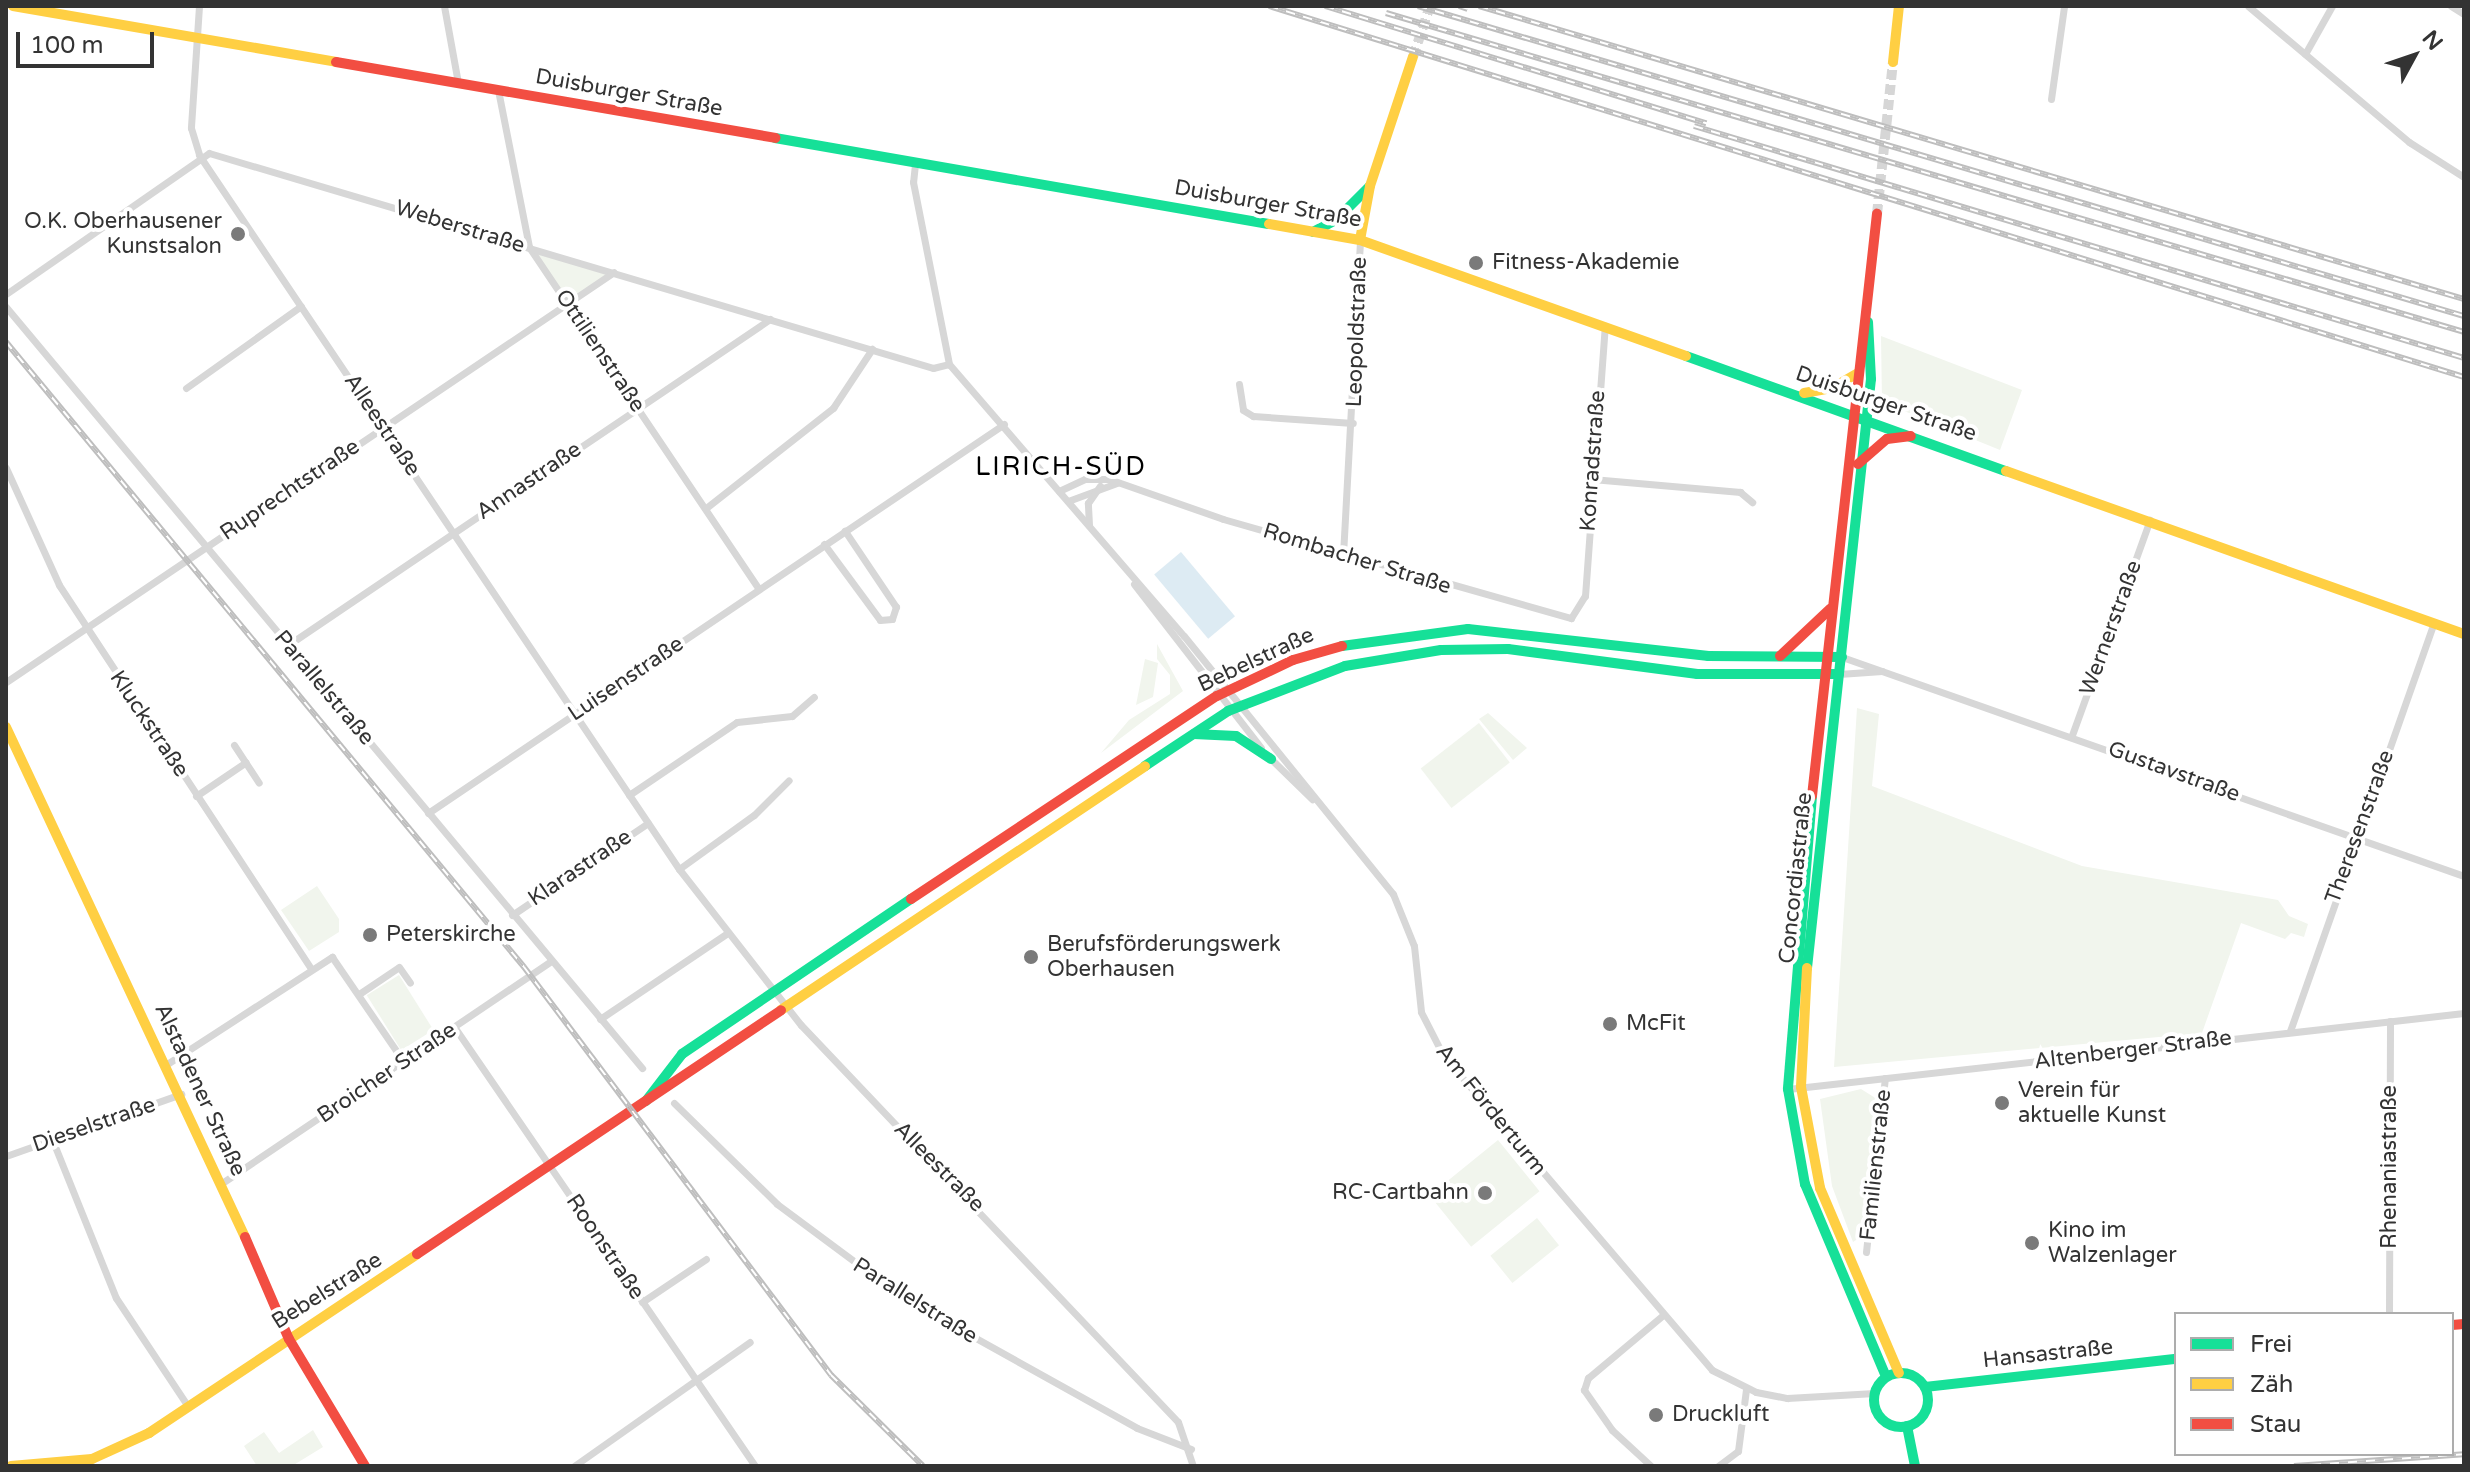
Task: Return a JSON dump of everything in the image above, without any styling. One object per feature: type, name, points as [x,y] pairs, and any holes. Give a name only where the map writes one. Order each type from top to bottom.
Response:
[{"type":"street","name":"Duisburger Straße","points":[[13,6],[1360,240],[1803,394],[2464,634]]},
{"type":"street","name":"Alleestraße","points":[[199,6],[191,128],[199,155],[679,869],[784,1007],[1178,1422],[1191,1449],[1193,1466]]},
{"type":"street","points":[[444,6],[458,83]]},
{"type":"street","points":[[1893,62],[1899,6]]},
{"type":"street","points":[[2051,99],[2064,6]]},
{"type":"street","points":[[2248,6],[2409,142],[2464,177]]},
{"type":"street","points":[[2305,54],[2332,6]]},
{"type":"street","points":[[2451,6],[2464,14]]},
{"type":"street","points":[[1360,240],[1370,186],[1413,57]]},
{"type":"street","name":"Ottilienstraße","points":[[498,90],[529,247],[759,589]]},
{"type":"street","points":[[6,294],[199,155]]},
{"type":"street","name":"Weberstraße","points":[[199,155],[529,247],[933,368],[949,364]]},
{"type":"street","points":[[915,164],[913,182],[949,364]]},
{"type":"street","points":[[1313,232],[1347,211],[1370,186]]},
{"type":"street","points":[[1866,312],[1877,214]]},
{"type":"street","name":"Leopoldstraße","points":[[1343,555],[1353,423],[1360,240]]},
{"type":"street","name":"Ruprechtstraße","points":[[6,682],[614,272]]},
{"type":"street","points":[[186,388],[301,306]]},
{"type":"street","name":"Parallelstraße","points":[[6,307],[642,1068]]},
{"type":"street","name":"Concordiastraße","points":[[1866,312],[1830,609],[1788,1089],[1805,1184],[1886,1377]]},
{"type":"street","name":"Concordiastraße","points":[[1866,312],[1872,354],[1805,988],[1801,1087],[1826,1205],[1899,1373]]},
{"type":"street","name":"Annastraße","points":[[288,645],[770,319]]},
{"type":"street","name":"Konradstraße","points":[[1585,596],[1605,326]]},
{"type":"street","points":[[706,508],[833,408],[872,349]]},
{"type":"street","name":"Am Förderturm","points":[[949,364],[1004,424],[1229,691],[1402,908],[1414,946],[1421,1012],[1443,1055],[1662,1316],[1712,1370],[1746,1389],[1787,1398],[1875,1393]]},
{"type":"street","points":[[1803,394],[1832,388],[1858,373]]},
{"type":"street","name":"Leopoldstraße","points":[[1239,384],[1243,410],[1253,416],[1353,423]]},
{"type":"street","name":"Luisenstraße","points":[[428,813],[1004,424]]},
{"type":"street","points":[[1858,464],[1887,439],[1913,436]]},
{"type":"street","name":"Kluckstraße","points":[[6,468],[85,628],[311,969]]},
{"type":"street","name":"Rombacher Straße","points":[[1059,491],[1093,478],[1120,482],[1343,555],[1560,619],[1576,616],[1585,596]]},
{"type":"street","points":[[1592,479],[1740,492],[1752,502]]},
{"type":"street","name":"Rombacher Straße","points":[[1068,501],[1100,486],[1120,482]]},
{"type":"street","points":[[1089,527],[1088,503],[1100,486]]},
{"type":"street","name":"Wernerstraße","points":[[2072,735],[2150,520]]},
{"type":"street","points":[[824,544],[880,620],[892,619],[896,607],[845,531]]},
{"type":"street","name":"Am Förderturm","points":[[1127,572],[1228,711],[1271,759],[1318,802]]},
{"type":"street","points":[[1777,657],[1803,640],[1830,609]]},
{"type":"street","name":"Theresenstraße","points":[[2290,1031],[2434,623]]},
{"type":"street","name":"Bebelstraße","points":[[646,1101],[682,1054],[981,853],[1217,696],[1322,650],[1406,632],[1507,631],[1638,649],[1777,657],[1828,656]]},
{"type":"street","name":"Bebelstraße","points":[[10,1466],[93,1462],[149,1433],[989,868],[1228,711],[1320,674],[1406,653],[1508,649],[1697,674],[1824,676]]},
{"type":"street","points":[[1618,664],[1638,649]]},
{"type":"street","points":[[1828,656],[1842,657]]},
{"type":"street","name":"Gustavstraße","points":[[1842,657],[2072,735],[2464,876]]},
{"type":"street","name":"Gustavstraße","points":[[1839,674],[1884,670]]},
{"type":"street","points":[[1824,676],[1839,674]]},
{"type":"street","points":[[629,795],[737,722],[792,716],[814,697]]},
{"type":"street","name":"Alstadener Straße","points":[[6,727],[181,1094],[289,1339],[365,1466]]},
{"type":"street","points":[[1192,734],[1236,736],[1271,759]]},
{"type":"street","points":[[234,745],[259,783]]},
{"type":"street","points":[[196,796],[246,762]]},
{"type":"street","points":[[679,869],[754,815],[789,780]]},
{"type":"street","name":"Klarastraße","points":[[512,915],[648,823]]},
{"type":"street","points":[[981,853],[989,868]]},
{"type":"street","points":[[600,1019],[726,934]]},
{"type":"street","points":[[167,1064],[332,957],[404,1062]]},
{"type":"street","name":"Broicher Straße","points":[[222,1183],[551,961]]},
{"type":"street","points":[[359,994],[399,967],[410,983]]},
{"type":"street","name":"Altenberger Straße","points":[[1801,1087],[2464,1013]]},
{"type":"street","name":"Rhenaniastraße","points":[[2389,1312],[2390,1021]]},
{"type":"street","name":"Roonstraße","points":[[455,1028],[753,1465]]},
{"type":"street","name":"Familienstraße","points":[[1866,1252],[1885,1078]]},
{"type":"street","points":[[1788,1089],[1801,1087]]},
{"type":"street","name":"Dieselstraße","points":[[6,1156],[181,1094]]},
{"type":"street","name":"Parallelstraße","points":[[674,1103],[787,1212],[902,1297],[1137,1428],[1191,1449]]},
{"type":"street","points":[[52,1139],[116,1298],[187,1405]]},
{"type":"street","points":[[642,1302],[706,1259]]},
{"type":"street","points":[[1651,1466],[1612,1430],[1584,1390],[1588,1378],[1662,1316]]},
{"type":"street","points":[[574,1466],[698,1382],[750,1342]]},
{"type":"street","name":"Hansastraße","points":[[1925,1387],[2174,1359]]},
{"type":"street","points":[[1899,1373],[1925,1387],[1926,1409],[1907,1426],[1883,1420],[1875,1393],[1886,1377],[1899,1373]]},
{"type":"street","points":[[1718,1466],[1738,1451],[1746,1389]]},
{"type":"street","points":[[1907,1426],[1915,1466]]},
{"type":"street","points":[[6,1458],[10,1466]]},
{"type":"shaded area","points":[[529,247],[614,272],[568,303]]},
{"type":"shaded area","points":[[1881,336],[2022,390],[2000,450],[1882,402]]},
{"type":"shaded area","points":[[1181,552],[1235,616],[1208,639],[1154,574]]},
{"type":"shaded area","points":[[1157,644],[1183,691],[1101,753],[1129,720],[1170,694],[1170,675],[1157,659]]},
{"type":"shaded area","points":[[1145,659],[1158,663],[1153,697],[1136,705]]},
{"type":"shaded area","points":[[1857,708],[1879,714],[1872,786],[2082,866],[2278,900],[2289,916],[2308,924],[2304,937],[2291,933],[2285,939],[2241,923],[2202,1033],[1834,1067]]},
{"type":"shaded area","points":[[1488,713],[1527,748],[1513,760],[1479,719]]},
{"type":"shaded area","points":[[1479,723],[1510,762],[1451,808],[1421,769]]},
{"type":"shaded area","points":[[317,886],[339,919],[339,932],[309,951],[281,910]]},
{"type":"shaded area","points":[[399,975],[433,1030],[401,1050],[367,995]]},
{"type":"shaded area","points":[[1861,1089],[1877,1099],[1878,1111],[1867,1233],[1853,1242],[1832,1186],[1820,1099]]},
{"type":"shaded area","name":"RC-Cartbahn","points":[[1498,1140],[1540,1191],[1471,1247],[1430,1195]]},
{"type":"shaded area","points":[[1537,1218],[1559,1245],[1512,1283],[1490,1256]]},
{"type":"shaded area","points":[[313,1430],[323,1447],[292,1466],[257,1466],[244,1446],[264,1432],[279,1453]]},
{"type":"tunnel","points":[[1413,57],[1430,6]]},
{"type":"tunnel","points":[[1877,214],[1893,62]]},
{"type":"railway","points":[[1269,6],[2464,377]]},
{"type":"railway","points":[[1325,6],[1706,123]]},
{"type":"railway","points":[[1418,6],[2464,316]]},
{"type":"railway","points":[[1459,6],[1468,9]]},
{"type":"railway","points":[[1479,6],[2464,299]]},
{"type":"railway","points":[[1386,13],[2464,332]]},
{"type":"railway","points":[[1694,126],[2464,358]]},
{"type":"railway","points":[[6,342],[524,967],[831,1375],[923,1466]]},
{"type":"railway","points":[[2454,1455],[2464,1454]]},
{"type":"railway","points":[[2294,1466],[2436,1456]]},
{"type":"traffic: fast","points":[[775,138],[1269,224]]},
{"type":"traffic: fast","points":[[1313,232],[1336,220],[1369,187]]},
{"type":"traffic: fast","points":[[1807,968],[1871,379],[1868,322]]},
{"type":"traffic: fast","points":[[1686,356],[2006,471]]},
{"type":"traffic: fast","points":[[1342,646],[1468,629],[1708,656],[1842,657]]},
{"type":"traffic: fast","points":[[1145,766],[1228,711],[1345,666],[1441,650],[1508,649],[1697,674],[1839,674]]},
{"type":"traffic: fast","points":[[1194,734],[1236,736],[1271,759]]},
{"type":"traffic: fast","points":[[1812,796],[1788,1089],[1805,1184],[1886,1377]]},
{"type":"traffic: fast","points":[[646,1101],[682,1054],[911,899]]},
{"type":"traffic: fast","points":[[1925,1387],[2174,1359]]},
{"type":"traffic: fast","points":[[1901,1373],[1920,1381],[1928,1400],[1920,1419],[1901,1427],[1882,1419],[1874,1400],[1882,1381],[1901,1373]]},
{"type":"traffic: fast","points":[[1907,1426],[1915,1466]]},
{"type":"traffic: slow","points":[[13,6],[336,62]]},
{"type":"traffic: slow","points":[[1893,62],[1899,6]]},
{"type":"traffic: slow","points":[[1360,240],[1370,186],[1413,57]]},
{"type":"traffic: slow","points":[[1269,224],[1360,240],[1686,356]]},
{"type":"traffic: slow","points":[[1804,393],[1832,388],[1858,373]]},
{"type":"traffic: slow","points":[[2006,471],[2464,634]]},
{"type":"traffic: slow","points":[[6,727],[245,1237]]},
{"type":"traffic: slow","points":[[781,1010],[1145,766]]},
{"type":"traffic: slow","points":[[1807,968],[1801,1087],[1820,1188],[1899,1373]]},
{"type":"traffic: slow","points":[[11,1466],[92,1459],[149,1433],[417,1254]]},
{"type":"traffic: jam","points":[[336,62],[775,138]]},
{"type":"traffic: jam","points":[[1812,796],[1877,214]]},
{"type":"traffic: jam","points":[[1858,464],[1887,439],[1911,436]]},
{"type":"traffic: jam","points":[[1780,656],[1830,609]]},
{"type":"traffic: jam","points":[[911,899],[1217,696],[1293,660],[1342,646]]},
{"type":"traffic: jam","points":[[417,1254],[781,1010]]},
{"type":"traffic: jam","points":[[245,1237],[289,1339],[365,1466]]},
{"type":"traffic: jam","points":[[2454,1325],[2464,1324]]},
{"type":"place","name":"O.K. Oberhausener Kunstsalon","points":[[238,234]]},
{"type":"place","name":"Fitness-Akademie","points":[[1476,263]]},
{"type":"place","name":"Peterskirche","points":[[370,935]]},
{"type":"place","name":"Berufsförderungswerk Oberhausen","points":[[1031,957]]},
{"type":"place","name":"McFit","points":[[1610,1024]]},
{"type":"place","name":"Verein für aktuelle Kunst","points":[[2002,1103]]},
{"type":"place","name":"RC-Cartbahn","points":[[1485,1193]]},
{"type":"place","name":"Kino im Walzenlager","points":[[2032,1243]]},
{"type":"place","name":"Druckluft","points":[[1656,1415]]},
{"type":"district","name":"LIRICH-SÜD","points":[[1061,467]]}]
